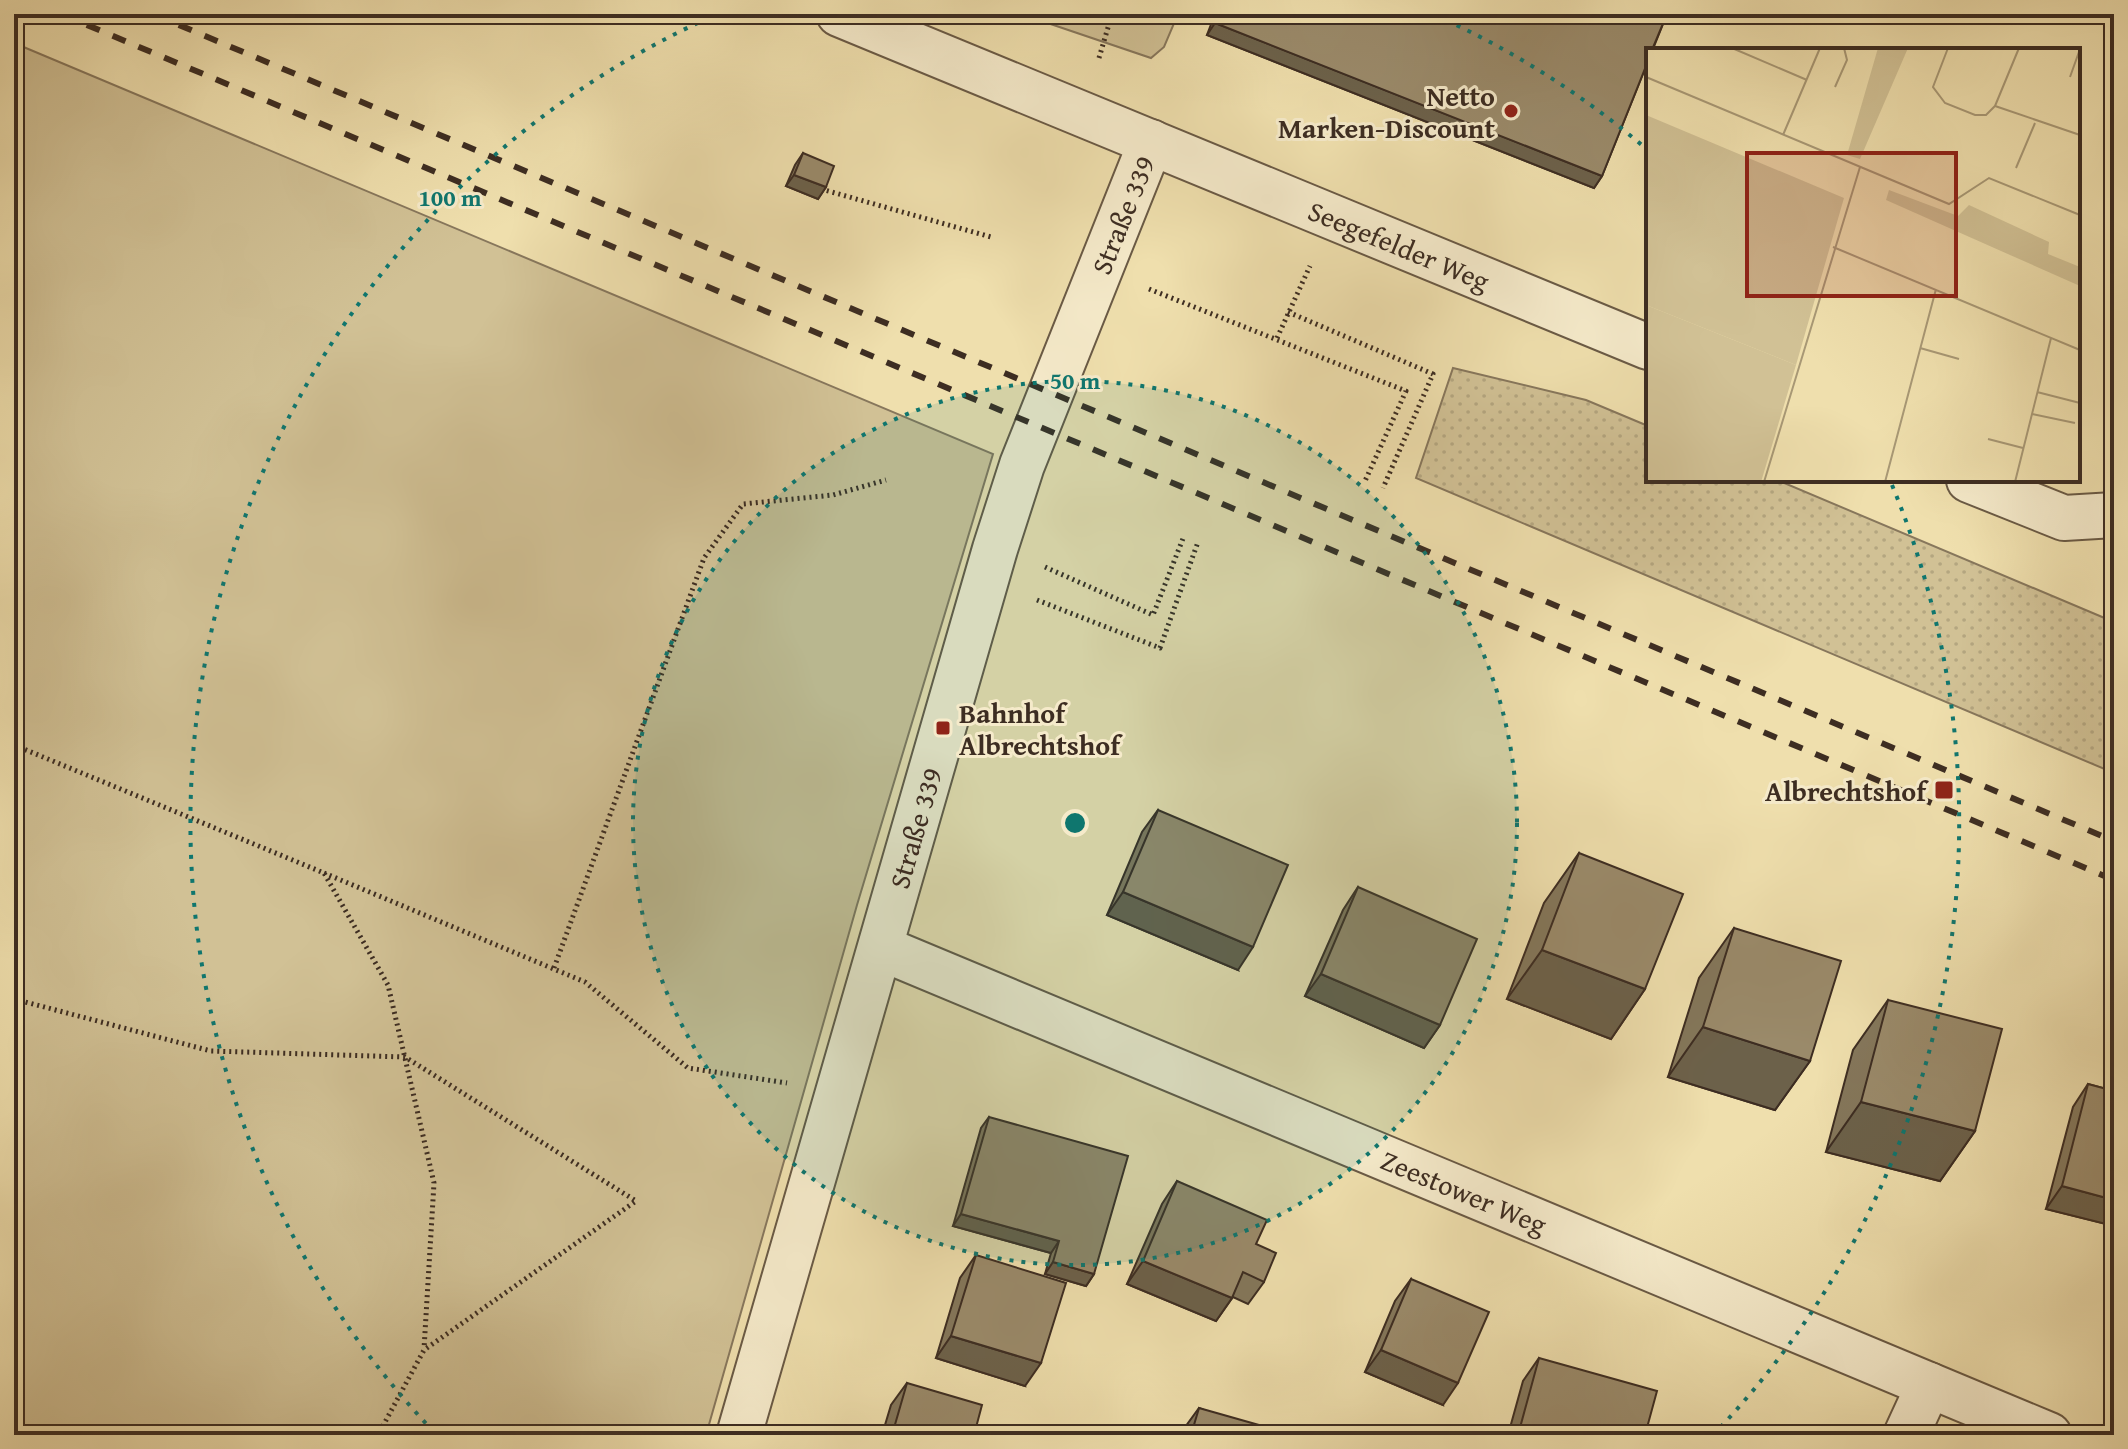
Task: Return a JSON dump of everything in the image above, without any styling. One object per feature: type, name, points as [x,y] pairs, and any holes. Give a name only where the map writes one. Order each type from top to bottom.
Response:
[{"type":"street","name":"Seegefelder Weg","points":[[839,14],[1646,346]]},
{"type":"street","name":"Straße 339","points":[[739,1435],[1022,465],[1151,142]]},
{"type":"street","points":[[1974,482],[2064,518],[2114,515]]},
{"type":"street","name":"Zeestower Weg","points":[[881,948],[2049,1435]]},
{"type":"street","points":[[1906,1435],[1929,1385]]},
{"type":"path","points":[[1099,58],[1112,14]]},
{"type":"path","points":[[821,189],[991,237]]},
{"type":"path","points":[[1277,338],[1314,258]]},
{"type":"path","points":[[1142,286],[1406,391],[1365,481]]},
{"type":"path","points":[[1288,312],[1433,374],[1383,488]]},
{"type":"path","points":[[554,968],[704,558],[743,504],[833,495],[886,480]]},
{"type":"path","points":[[1064,576],[1153,615],[1184,536]]},
{"type":"path","points":[[1031,598],[1160,648],[1198,542]]},
{"type":"path","points":[[14,745],[585,982],[688,1068],[839,1091]]},
{"type":"path","points":[[324,873],[388,985],[434,1183],[424,1350],[378,1435]]},
{"type":"path","points":[[14,999],[211,1051],[405,1057],[636,1201],[424,1350]]},
{"type":"shaded area","points":[[1021,14],[1178,14],[1164,47],[1151,58]]},
{"type":"shaded area","points":[[14,43],[993,454],[857,905],[706,1435],[14,1435]]},
{"type":"shaded area","points":[[1453,368],[1586,400],[1646,425],[1646,482],[1782,482],[2114,622],[2114,773],[1416,478]]},
{"type":"building","name":"Netto Marken-Discount","points":[[1218,14],[1667,14],[1653,48],[1646,48],[1646,66],[1602,176],[1215,23]]},
{"type":"building","points":[[803,153],[834,166],[826,187],[794,175]]},
{"type":"building","points":[[1158,810],[1288,865],[1253,947],[1123,892]]},
{"type":"building","points":[[1579,853],[1683,894],[1645,989],[1542,950]]},
{"type":"building","points":[[1358,887],[1477,939],[1440,1025],[1321,974]]},
{"type":"building","points":[[1734,928],[1841,961],[1810,1061],[1703,1027]]},
{"type":"building","points":[[1888,1000],[2002,1029],[1975,1131],[1861,1102]]},
{"type":"building","points":[[2088,1084],[2114,1091],[2114,1200],[2062,1186]]},
{"type":"building","points":[[989,1117],[1128,1156],[1094,1274],[1053,1262],[1059,1241],[961,1214]]},
{"type":"building","points":[[1177,1181],[1267,1220],[1256,1244],[1276,1253],[1264,1282],[1243,1272],[1232,1298],[1143,1261]]},
{"type":"building","points":[[976,1255],[1066,1283],[1041,1363],[951,1336]]},
{"type":"building","points":[[1411,1279],[1489,1312],[1458,1383],[1381,1350]]},
{"type":"building","points":[[1539,1358],[1657,1391],[1645,1435],[1518,1435]]},
{"type":"building","points":[[907,1383],[982,1405],[974,1435],[892,1435]]},
{"type":"building","points":[[1199,1408],[1266,1427],[1264,1435],[1191,1435]]},
{"type":"railway","points":[[61,14],[2114,880]]},
{"type":"railway","points":[[153,14],[2114,841]]},
{"type":"place","name":"Netto Marken-Discount","points":[[1511,111]]},
{"type":"place","name":"Bahnhof Albrechtshof","points":[[943,728]]},
{"type":"place","name":"Albrechtshof","points":[[1944,790]]}]
